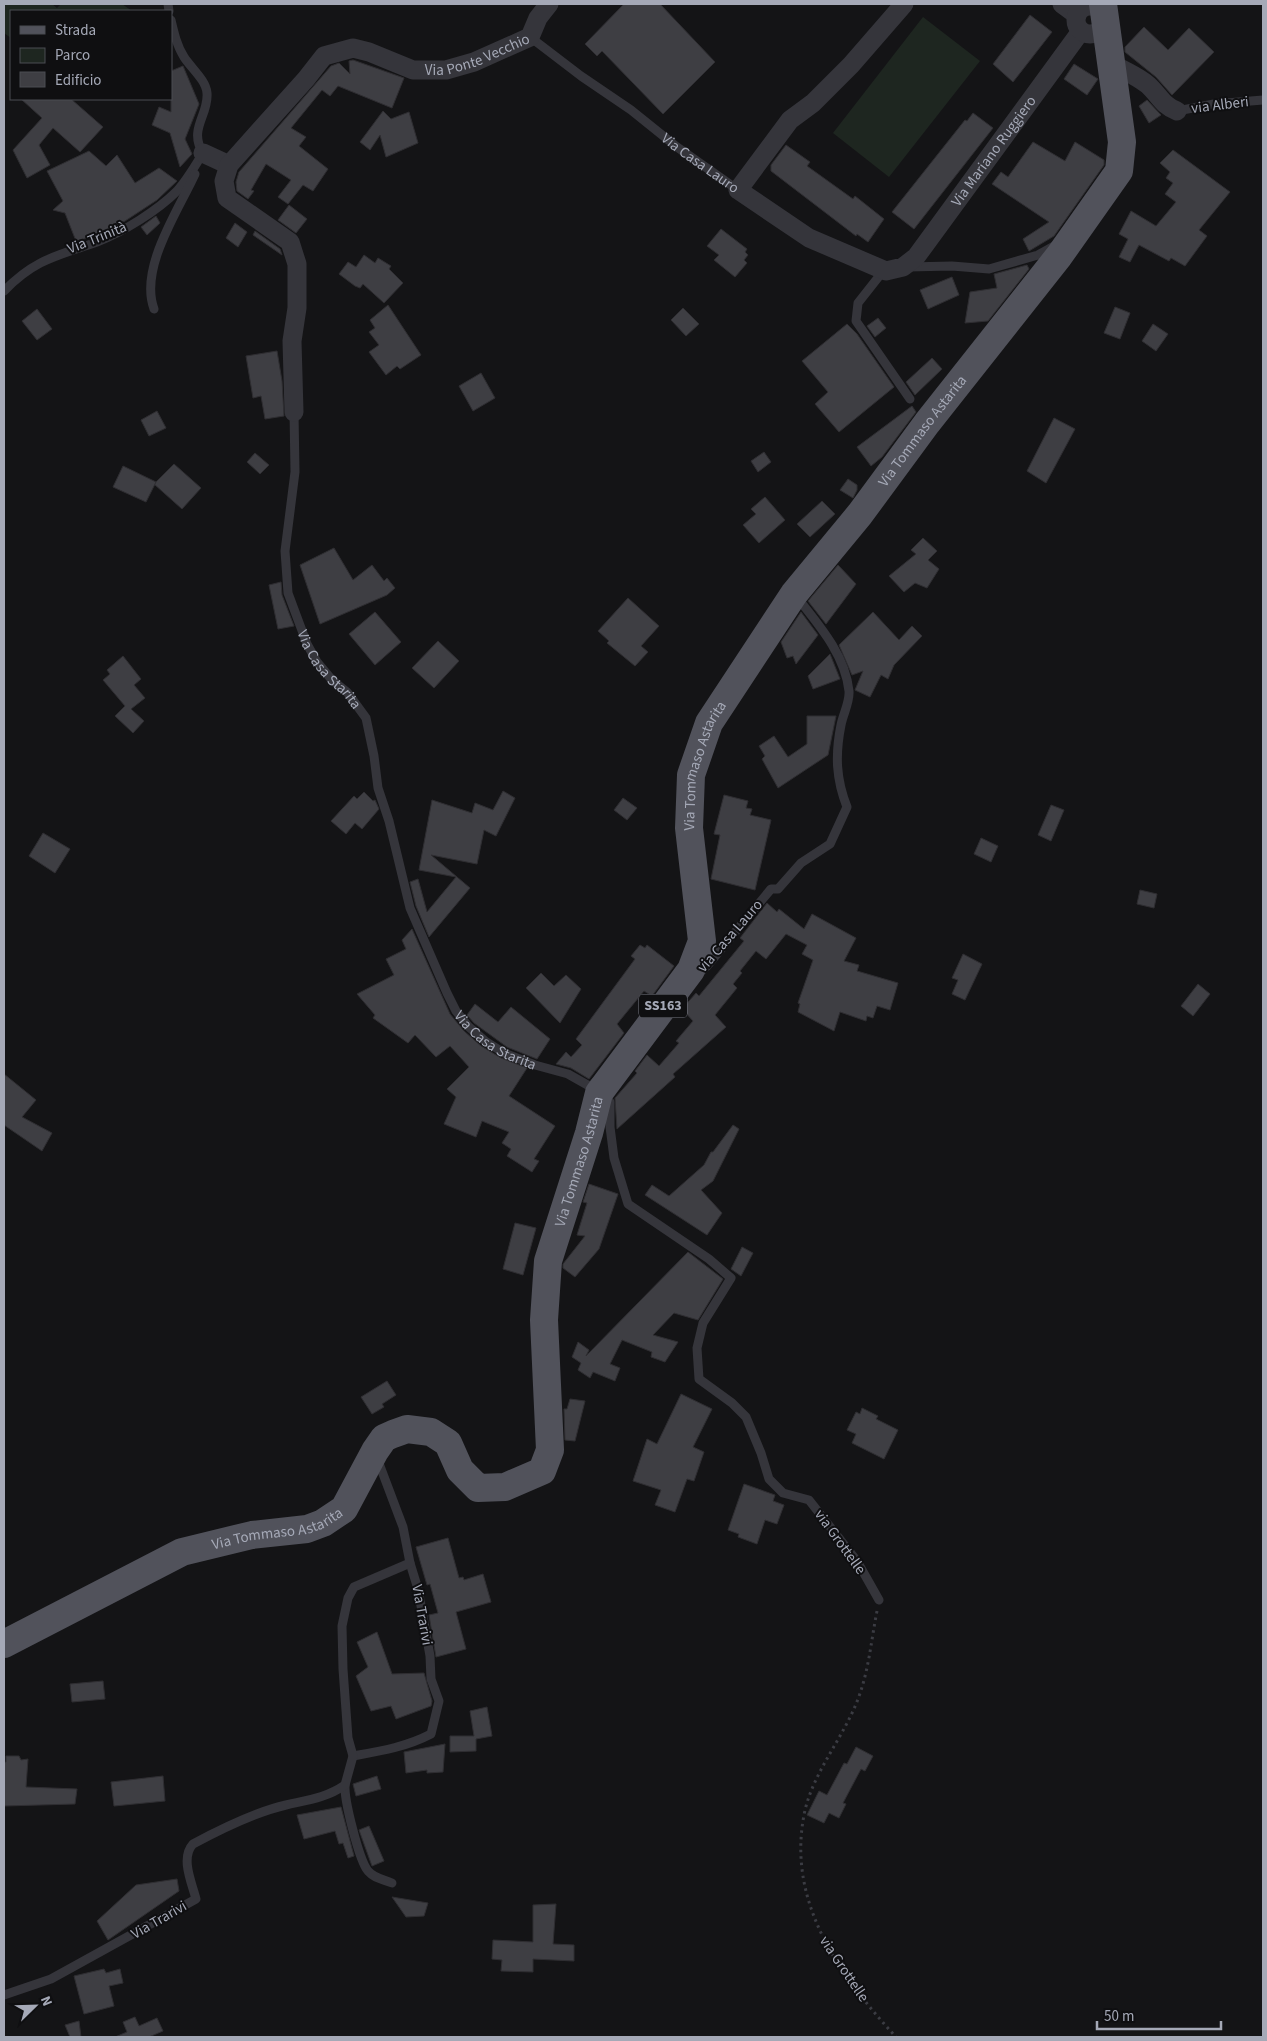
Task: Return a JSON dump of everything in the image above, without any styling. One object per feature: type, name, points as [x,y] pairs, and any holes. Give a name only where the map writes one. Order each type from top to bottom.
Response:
[{"type":"main road","name":"Via Tommaso Astarita","points":[[4,1644],[182,1552],[252,1535],[307,1529],[323,1523],[344,1510],[375,1451],[384,1438],[407,1429],[431,1432],[448,1443],[460,1470],[478,1488],[505,1487],[542,1470],[550,1450],[544,1320],[548,1261],[586,1142],[599,1093],[639,1029],[673,994],[691,970],[702,942],[689,828],[691,775],[709,723],[794,594],[860,514],[927,423],[1059,256],[1119,171],[1122,142],[1111,64],[1085,15]]},
{"type":"street","name":"Via Ponte Vecchio","points":[[229,165],[295,93],[324,56],[353,48],[370,52],[413,70],[446,70],[474,62],[530,37],[538,18],[549,4]]},
{"type":"street","points":[[738,190],[790,120],[813,103],[851,65],[904,4]]},
{"type":"street","name":"Via Mariano Ruggiero","points":[[903,267],[916,257],[1085,15]]},
{"type":"street","points":[[1111,64],[1137,77],[1149,86],[1164,104],[1177,111]]},
{"type":"street","points":[[204,154],[229,165]]},
{"type":"street","name":"Via Casa Starita","points":[[229,165],[224,181],[227,198],[290,242],[297,264],[297,308],[292,341],[294,412]]},
{"type":"street","name":"Via Casa Lauro","points":[[738,190],[809,238],[884,270]]},
{"type":"street","points":[[884,270],[903,267]]},
{"type":"lane","points":[[154,309],[150,297],[155,265],[164,233],[204,154],[198,145],[198,125],[207,93],[203,83],[183,56],[172,23]]},
{"type":"lane","name":"Via Casa Lauro","points":[[530,37],[580,76],[631,110],[677,147],[738,190]]},
{"type":"lane","name":"via Alberi","points":[[1177,111],[1214,104],[1263,100]]},
{"type":"lane","name":"Via Trinità","points":[[4,291],[24,271],[37,263],[57,254],[96,242],[133,224],[176,192],[204,154]]},
{"type":"lane","points":[[903,267],[952,266],[989,269],[1038,255],[1061,242],[1100,187],[1106,192]]},
{"type":"lane","points":[[884,270],[858,303],[856,321],[910,399]]},
{"type":"lane","name":"Via Casa Starita","points":[[294,412],[296,472],[286,551],[288,593],[307,644],[317,662],[332,680],[347,692],[366,718],[378,788],[389,822],[410,908],[447,993],[456,1011],[469,1027],[504,1053],[535,1065],[568,1074],[592,1087],[609,1064]]},
{"type":"lane","name":"via Casa Lauro","points":[[673,994],[707,966],[771,889],[778,889],[801,863],[830,844],[847,807],[838,784],[837,759],[841,726],[850,693],[845,673],[834,647],[794,594]]},
{"type":"lane","name":"via Grottelle","points":[[599,1093],[610,1102],[610,1127],[614,1158],[628,1204],[710,1259],[731,1278],[703,1323],[697,1348],[699,1379],[732,1403],[746,1417],[761,1453],[769,1479],[783,1493],[809,1500],[858,1561],[879,1600]]},
{"type":"lane","name":"Via Trarivi","points":[[353,1756],[403,1747],[431,1734],[439,1701],[431,1679],[430,1656],[418,1589],[410,1563],[403,1527],[375,1451]]},
{"type":"lane","name":"Via Trarivi","points":[[392,1883],[376,1879],[367,1870],[344,1796],[353,1756],[348,1738],[342,1626],[346,1605],[354,1587],[410,1563]]},
{"type":"lane","name":"Via Trarivi","points":[[4,1995],[51,1979],[196,1899],[186,1861],[188,1850],[193,1844],[242,1821],[278,1808],[327,1796],[345,1785]]},
{"type":"path","name":"via Grottelle","points":[[879,1600],[871,1654],[858,1700],[817,1776],[804,1815],[800,1859],[806,1893],[814,1918],[830,1954],[866,2002],[896,2037]]},
{"type":"green space","points":[[4,4],[52,4],[57,8],[61,4],[122,4],[131,10],[10,10],[10,37],[4,33]]},
{"type":"green space","points":[[923,17],[980,61],[889,177],[833,133]]},
{"type":"building","points":[[624,4],[660,4],[715,62],[663,114],[602,51],[597,56],[585,44]]},
{"type":"building","points":[[1030,15],[1052,32],[1013,82],[993,64]]},
{"type":"building","points":[[1144,27],[1168,50],[1189,28],[1214,52],[1172,95],[1156,77],[1125,52],[1125,47]]},
{"type":"building","points":[[353,60],[404,78],[392,108],[338,86],[330,96],[322,90],[291,128],[306,137],[299,146],[328,169],[313,191],[303,185],[288,204],[278,197],[291,180],[266,164],[251,190],[254,191],[248,199],[237,191],[236,182],[239,172],[331,66],[339,63],[350,74],[349,61]]},
{"type":"building","points":[[1074,64],[1098,79],[1087,95],[1064,79]]},
{"type":"building","points":[[183,66],[199,104],[185,139],[192,154],[180,167],[170,133],[152,125],[159,107],[171,112],[172,71]]},
{"type":"building","points":[[22,100],[72,100],[103,127],[80,152],[53,128],[39,145],[50,165],[27,178],[13,150],[42,118]]},
{"type":"building","points":[[1147,100],[1161,115],[1149,123],[1139,106]]},
{"type":"building","points":[[383,111],[391,119],[409,112],[418,143],[386,157],[380,135],[370,150],[360,142]]},
{"type":"building","points":[[973,113],[993,128],[914,229],[892,212],[965,120],[967,121]]},
{"type":"building","points":[[1033,142],[1065,161],[1075,142],[1104,160],[1104,165],[1054,236],[1029,251],[1023,239],[1049,222],[992,184],[1001,172],[1008,177]]},
{"type":"building","points":[[786,145],[810,162],[807,166],[853,199],[855,196],[884,219],[868,242],[857,234],[856,236],[771,171],[771,165]]},
{"type":"building","points":[[1173,150],[1230,192],[1199,230],[1207,236],[1185,266],[1171,258],[1169,261],[1139,245],[1130,262],[1119,257],[1128,239],[1119,234],[1131,211],[1156,226],[1176,202],[1165,194],[1173,183],[1166,178],[1170,172],[1160,163]]},
{"type":"building","points":[[89,151],[106,166],[117,155],[135,183],[159,168],[177,181],[157,200],[125,221],[95,236],[76,241],[65,213],[53,210],[63,201],[47,171]]},
{"type":"building","points":[[289,205],[307,219],[296,233],[278,220]]},
{"type":"building","points":[[156,216],[160,223],[147,235],[141,227]]},
{"type":"building","points":[[235,223],[247,232],[238,247],[226,238]]},
{"type":"building","points":[[721,229],[747,249],[745,252],[748,255],[744,260],[747,263],[735,277],[714,260],[719,255],[707,246]]},
{"type":"building","points":[[255,231],[280,249],[282,255],[253,235]]},
{"type":"building","points":[[364,255],[375,263],[378,258],[391,266],[389,269],[403,283],[384,303],[363,284],[360,288],[355,286],[339,274],[348,262],[356,267]]},
{"type":"building","points":[[1027,265],[1029,269],[988,321],[965,323],[970,292],[997,288],[994,274]]},
{"type":"building","points":[[952,277],[959,295],[928,309],[920,290]]},
{"type":"building","points":[[388,305],[421,355],[400,369],[397,366],[386,375],[369,352],[379,345],[369,332],[375,328],[370,320]]},
{"type":"building","points":[[1115,307],[1130,313],[1120,339],[1104,333]]},
{"type":"building","points":[[683,308],[699,324],[686,336],[671,320]]},
{"type":"building","points":[[37,309],[52,329],[37,340],[22,321]]},
{"type":"building","points":[[878,318],[886,328],[875,337],[867,326]]},
{"type":"building","points":[[847,324],[857,334],[894,387],[839,432],[815,404],[828,392],[802,361]]},
{"type":"building","points":[[1153,324],[1168,334],[1156,351],[1142,341]]},
{"type":"building","points":[[277,351],[282,381],[284,416],[265,419],[261,396],[253,398],[246,356]]},
{"type":"building","points":[[932,358],[942,369],[915,395],[906,382]]},
{"type":"building","points":[[481,373],[495,398],[473,411],[459,386]]},
{"type":"building","points":[[912,406],[916,412],[882,457],[871,466],[857,447]]},
{"type":"building","points":[[157,411],[166,428],[149,436],[141,420]]},
{"type":"building","points":[[1054,418],[1075,429],[1046,483],[1027,471]]},
{"type":"building","points":[[764,452],[771,462],[758,472],[751,461]]},
{"type":"building","points":[[255,453],[269,465],[260,474],[247,462]]},
{"type":"building","points":[[174,464],[201,488],[182,509],[154,484]]},
{"type":"building","points":[[123,466],[156,482],[146,502],[113,487]]},
{"type":"building","points":[[848,479],[857,485],[853,498],[840,490]]},
{"type":"building","points":[[765,497],[785,520],[759,543],[743,525],[756,514],[751,509]]},
{"type":"building","points":[[822,501],[835,514],[810,537],[797,524]]},
{"type":"building","points":[[923,538],[937,551],[928,560],[939,569],[927,588],[915,583],[904,592],[889,576],[916,554],[911,550]]},
{"type":"building","points":[[334,548],[353,580],[372,565],[384,581],[387,578],[395,588],[387,595],[320,624],[300,565]]},
{"type":"building","points":[[838,565],[856,584],[826,624],[808,601]]},
{"type":"building","points":[[281,582],[282,595],[294,626],[278,629],[269,585]]},
{"type":"building","points":[[628,598],[659,626],[641,646],[648,652],[635,666],[607,643],[609,641],[598,631]]},
{"type":"building","points":[[375,612],[401,642],[375,665],[349,634]]},
{"type":"building","points":[[801,612],[818,635],[796,664],[793,656],[787,658],[781,642]]},
{"type":"building","points":[[873,612],[899,640],[912,626],[922,636],[894,665],[888,679],[881,675],[870,697],[855,690],[863,671],[852,675],[839,645]]},
{"type":"building","points":[[438,641],[459,661],[434,688],[412,668]]},
{"type":"building","points":[[830,654],[840,679],[813,689],[808,676]]},
{"type":"building","points":[[123,656],[141,679],[134,685],[145,698],[131,709],[144,721],[133,733],[115,716],[125,706],[103,680],[110,674],[107,670]]},
{"type":"building","points":[[807,716],[836,716],[828,755],[778,788],[762,759],[765,756],[759,746],[774,736],[788,757],[807,744]]},
{"type":"building","points":[[503,791],[515,798],[496,836],[484,830],[477,864],[431,855],[470,888],[429,937],[416,906],[410,882],[418,879],[427,912],[456,877],[419,870],[432,800],[472,813],[475,803],[493,810]]},
{"type":"building","points":[[364,792],[373,801],[375,800],[379,809],[362,829],[355,823],[346,834],[331,821],[354,796],[357,799]]},
{"type":"building","points":[[724,795],[748,801],[746,808],[752,809],[750,815],[771,820],[755,890],[711,879],[720,835],[714,834]]},
{"type":"building","points":[[623,798],[637,808],[627,820],[614,810]]},
{"type":"building","points":[[1051,805],[1064,810],[1051,841],[1038,835]]},
{"type":"building","points":[[43,833],[70,849],[55,873],[29,856]]},
{"type":"building","points":[[981,838],[998,846],[991,862],[974,854]]},
{"type":"building","points":[[1140,890],[1157,894],[1154,908],[1137,904]]},
{"type":"building","points":[[767,903],[777,912],[779,909],[804,929],[812,914],[856,938],[844,961],[859,965],[857,971],[898,983],[890,1010],[877,1006],[873,1018],[867,1016],[866,1021],[840,1012],[834,1031],[798,1012],[800,1004],[798,1003],[813,960],[802,954],[807,945],[786,934],[766,959],[756,951],[740,971],[742,973],[733,984],[737,988],[715,1015],[726,1027],[673,1074],[675,1077],[617,1129],[615,1098],[637,1073],[635,1071],[647,1055],[659,1066],[679,1043],[676,1041],[693,1021],[682,1009],[696,993],[699,996],[744,941],[740,938]]},
{"type":"building","points":[[412,929],[450,1014],[464,1031],[481,1046],[501,1058],[527,1068],[509,1096],[555,1126],[534,1159],[539,1161],[532,1172],[507,1156],[511,1149],[502,1143],[509,1132],[482,1121],[476,1137],[444,1124],[456,1097],[447,1089],[469,1067],[450,1046],[436,1057],[415,1035],[408,1043],[373,1018],[375,1015],[357,994],[394,975],[386,959],[406,949],[402,940]]},
{"type":"building","points":[[640,945],[645,948],[647,945],[674,966],[652,996],[644,991],[617,1024],[624,1033],[589,1079],[571,1068],[556,1064],[566,1052],[571,1057],[582,1045],[576,1039],[635,959],[631,956]]},
{"type":"building","points":[[963,954],[982,964],[965,1000],[952,994],[958,980],[952,978]]},
{"type":"building","points":[[541,973],[554,986],[566,975],[581,989],[560,1023],[526,988]]},
{"type":"building","points":[[1198,984],[1210,994],[1193,1016],[1181,1006]]},
{"type":"building","points":[[475,1004],[498,1022],[511,1007],[550,1039],[537,1059],[507,1047],[474,1023],[467,1015]]},
{"type":"building","points":[[4,1074],[36,1100],[22,1117],[52,1133],[42,1151],[4,1125]]},
{"type":"building","points":[[733,1125],[739,1129],[713,1181],[701,1190],[722,1213],[707,1235],[645,1195],[652,1185],[669,1196],[704,1165],[711,1152],[713,1152]]},
{"type":"building","points":[[589,1184],[618,1194],[599,1249],[575,1277],[563,1268],[563,1264],[585,1236],[577,1235],[587,1203],[583,1202]]},
{"type":"building","points":[[515,1223],[536,1228],[523,1275],[503,1269]]},
{"type":"building","points":[[742,1247],[753,1253],[741,1276],[731,1269]]},
{"type":"building","points":[[688,1252],[723,1279],[698,1320],[674,1313],[653,1335],[678,1342],[665,1362],[651,1357],[652,1352],[622,1340],[610,1364],[620,1368],[615,1381],[593,1372],[590,1378],[578,1370],[581,1363],[572,1357],[578,1342],[589,1350],[586,1356]]},
{"type":"building","points":[[387,1381],[396,1395],[382,1404],[384,1407],[372,1414],[361,1397]]},
{"type":"building","points":[[681,1394],[712,1409],[693,1447],[704,1452],[694,1481],[687,1479],[675,1512],[655,1505],[661,1490],[633,1481],[647,1439],[657,1444]]},
{"type":"building","points":[[570,1399],[585,1401],[575,1441],[565,1440],[564,1409],[567,1409]]},
{"type":"building","points":[[862,1408],[878,1416],[876,1419],[898,1430],[884,1459],[852,1443],[856,1434],[847,1430],[856,1412],[860,1414]]},
{"type":"building","points":[[744,1484],[775,1495],[773,1501],[784,1505],[777,1524],[765,1520],[757,1544],[738,1537],[739,1534],[728,1530]]},
{"type":"building","points":[[448,1538],[459,1578],[463,1577],[464,1580],[483,1574],[491,1602],[456,1612],[466,1649],[436,1657],[429,1615],[438,1613],[430,1584],[427,1585],[416,1547]]},
{"type":"building","points":[[377,1632],[392,1674],[424,1673],[432,1701],[431,1706],[396,1719],[391,1706],[371,1711],[356,1676],[368,1667],[357,1642]]},
{"type":"building","points":[[103,1681],[105,1699],[72,1702],[70,1684]]},
{"type":"building","points":[[487,1707],[492,1736],[476,1739],[476,1751],[450,1752],[450,1736],[474,1736],[470,1711]]},
{"type":"building","points":[[445,1744],[443,1772],[427,1773],[427,1770],[406,1773],[404,1752]]},
{"type":"building","points":[[856,1747],[873,1756],[865,1771],[861,1769],[843,1803],[846,1804],[839,1818],[829,1813],[824,1823],[807,1815],[819,1791],[827,1795],[844,1763],[847,1764]]},
{"type":"building","points":[[6,1756],[19,1756],[21,1760],[28,1759],[26,1787],[77,1789],[75,1804],[4,1806],[4,1762],[6,1762]]},
{"type":"building","points":[[163,1776],[165,1801],[114,1806],[111,1782]]},
{"type":"building","points":[[377,1776],[381,1789],[356,1796],[353,1784]]},
{"type":"building","points":[[341,1807],[354,1856],[348,1858],[343,1843],[339,1844],[335,1831],[304,1839],[297,1815]]},
{"type":"building","points":[[369,1826],[384,1861],[372,1866],[359,1830]]},
{"type":"building","points":[[177,1879],[179,1891],[108,1940],[97,1921],[136,1885]]},
{"type":"building","points":[[392,1897],[428,1903],[424,1916],[406,1917]]},
{"type":"building","points":[[556,1904],[553,1944],[574,1945],[574,1961],[533,1959],[533,1972],[501,1971],[502,1960],[492,1959],[493,1940],[533,1942],[533,1905]]},
{"type":"building","points":[[104,1969],[106,1973],[120,1969],[123,1983],[109,1986],[114,2006],[84,2014],[74,1976]]},
{"type":"building","points":[[135,2017],[139,2026],[157,2018],[163,2031],[149,2037],[115,2037],[127,2032],[123,2022]]},
{"type":"building","points":[[79,2021],[81,2037],[70,2037],[65,2025]]}]
